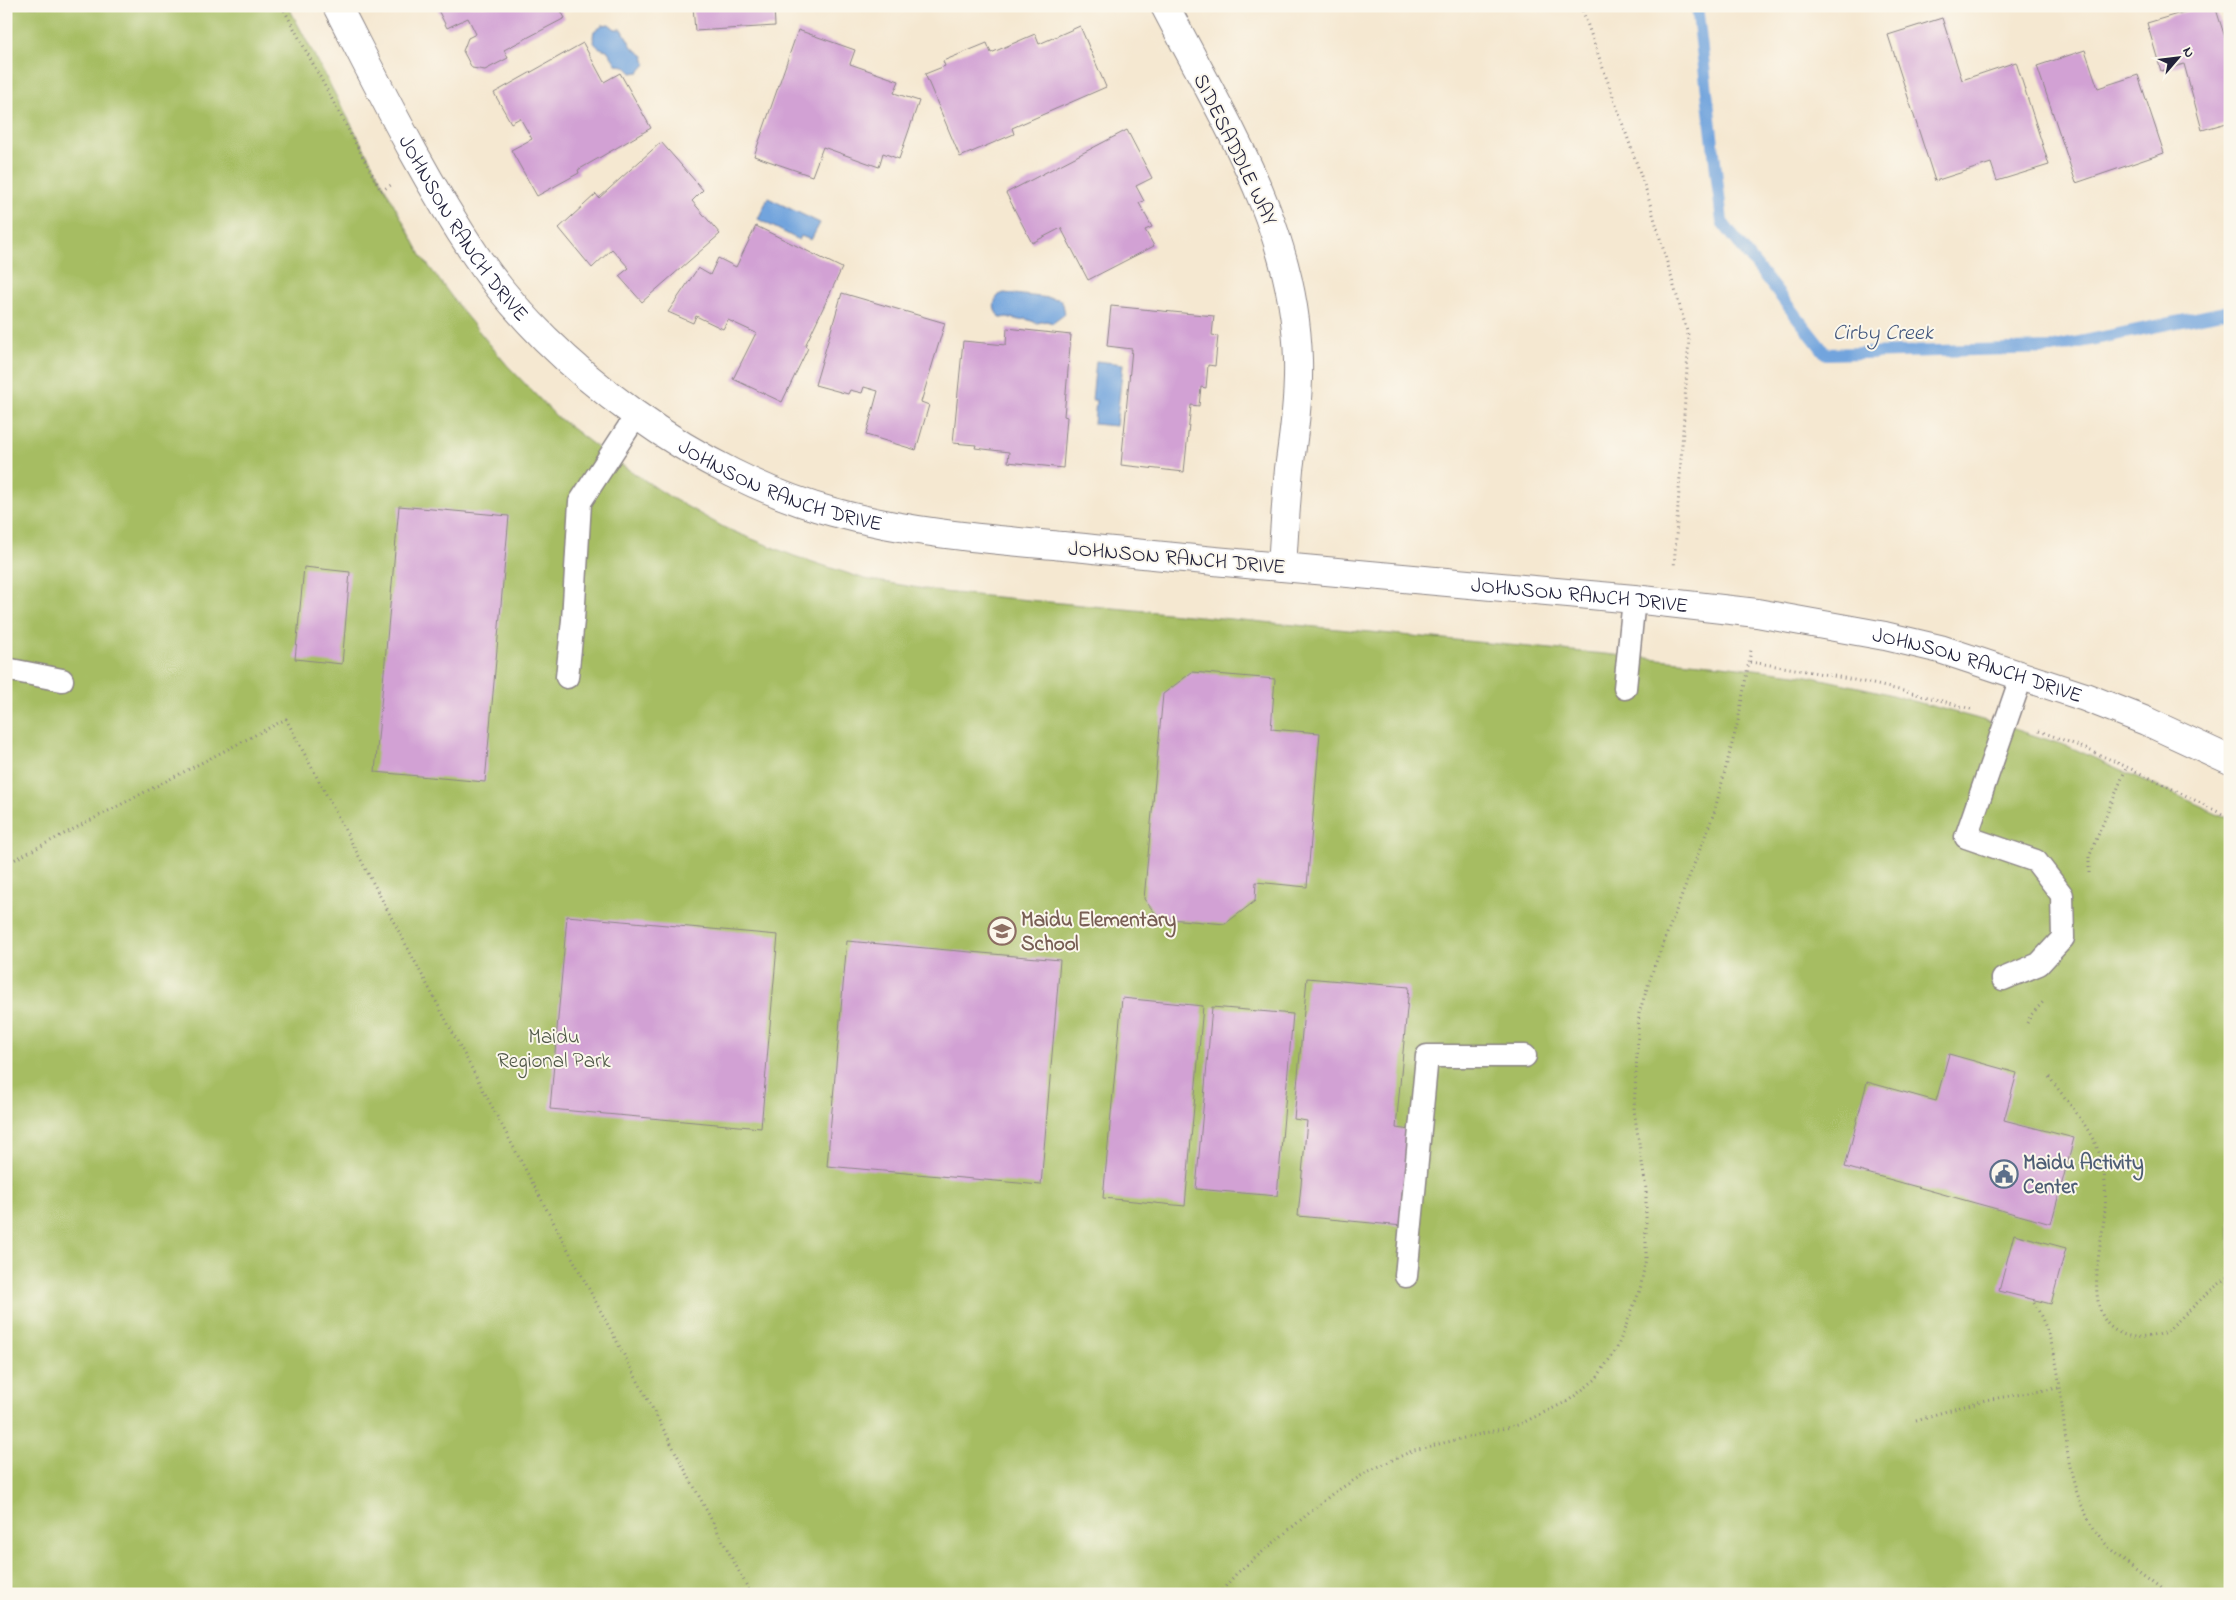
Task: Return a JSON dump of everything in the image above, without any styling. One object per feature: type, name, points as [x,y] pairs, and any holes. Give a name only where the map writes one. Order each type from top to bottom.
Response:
[{"type":"street","name":"JOHNSON RANCH DRIVE","points":[[337,6],[423,169],[477,258],[525,318],[582,373],[636,416],[695,452],[761,486],[829,512],[894,528],[969,538],[1634,599],[1757,613],[1885,636],[1940,650],[2022,675],[2129,714],[2230,760]]},
{"type":"street","name":"SIDESADDLE WAY","points":[[1165,6],[1251,170],[1272,218],[1282,250],[1290,287],[1296,319],[1298,370],[1282,567]]},
{"type":"lane","points":[[567,676],[573,620],[580,502],[636,416]]},
{"type":"lane","points":[[1625,688],[1634,599]]},
{"type":"lane","points":[[6,669],[62,680]]},
{"type":"lane","points":[[2003,979],[2039,964],[2063,938],[2062,895],[2036,861],[1966,837],[2022,675]]},
{"type":"lane","points":[[1406,1276],[1427,1056],[1525,1056]]},
{"type":"path","points":[[282,6],[381,190],[423,169]]},
{"type":"path","points":[[1581,6],[1646,190],[1689,338],[1671,604]]},
{"type":"path","points":[[1219,1594],[1236,1574],[1332,1494],[1368,1472],[1414,1450],[1518,1426],[1568,1401],[1596,1379],[1617,1348],[1640,1290],[1646,1258],[1646,1189],[1634,1110],[1640,1013],[1654,967],[1714,813],[1738,721],[1757,613]]},
{"type":"path","points":[[6,864],[286,719],[751,1594]]},
{"type":"path","points":[[2049,1077],[2088,1130],[2103,1166],[2105,1207],[2096,1285],[2099,1305],[2104,1320],[2115,1330],[2127,1336],[2143,1338],[2158,1335],[2166,1332],[2211,1290],[2230,1276]]},
{"type":"path","points":[[2034,1302],[2044,1320],[2056,1362],[2073,1486],[2086,1514],[2101,1538],[2124,1560],[2167,1594]]},
{"type":"path","points":[[1916,1420],[1985,1400],[2059,1388]]},
{"type":"green space","name":"Maidu Regional Park","points":[[6,6],[288,6],[422,257],[463,312],[507,365],[556,416],[611,458],[670,497],[725,528],[794,556],[865,579],[943,592],[1722,665],[1803,675],[1877,691],[2008,727],[2070,747],[2230,819],[2230,1594],[6,1594]]},
{"type":"water","points":[[609,24],[615,29],[622,29],[632,47],[644,56],[646,64],[639,72],[632,73],[625,66],[617,65],[607,50],[595,44],[593,39],[594,31],[602,25]]},
{"type":"water","points":[[768,198],[820,223],[811,240],[801,236],[799,240],[758,219]]},
{"type":"water","points":[[1004,293],[1059,299],[1063,304],[1065,314],[1053,323],[1046,321],[1037,323],[1026,319],[1019,320],[1007,317],[1001,318],[996,313],[994,304],[999,295]]},
{"type":"water","points":[[1096,361],[1123,364],[1116,426],[1094,424],[1096,400],[1092,400]]},
{"type":"building","points":[[436,6],[558,6],[565,18],[504,50],[508,58],[485,70],[472,68],[463,51],[468,38],[476,34],[468,18],[447,28]]},
{"type":"building","points":[[693,6],[774,6],[775,26],[695,31]]},
{"type":"building","points":[[2205,6],[2215,6],[2230,53],[2230,122],[2202,130],[2184,64],[2161,71],[2147,23]]},
{"type":"building","points":[[1942,18],[1962,80],[2016,62],[2049,165],[1997,181],[1991,163],[1935,181],[1888,35]]},
{"type":"building","points":[[1080,26],[1106,87],[1012,128],[1014,134],[960,157],[925,74],[945,66],[943,61],[987,43],[991,53],[1035,34],[1039,44]]},
{"type":"building","points":[[798,30],[855,50],[850,64],[899,81],[894,93],[919,101],[899,159],[883,153],[879,167],[823,147],[812,176],[754,156]]},
{"type":"building","points":[[583,43],[604,82],[620,73],[651,128],[578,170],[579,173],[537,196],[511,150],[532,139],[520,118],[511,123],[494,93]]},
{"type":"building","points":[[2085,50],[2098,88],[2138,75],[2164,153],[2076,183],[2037,66]]},
{"type":"building","points":[[1127,130],[1152,178],[1136,186],[1144,201],[1139,203],[1152,227],[1145,230],[1154,246],[1088,280],[1061,228],[1032,243],[1006,193]]},
{"type":"building","points":[[661,142],[703,190],[692,201],[720,234],[642,302],[619,276],[629,268],[612,249],[592,268],[559,228],[596,194],[599,198]]},
{"type":"building","points":[[756,226],[842,268],[805,346],[808,348],[782,402],[733,379],[756,333],[728,320],[723,329],[696,316],[693,323],[668,312],[698,268],[710,275],[718,258],[736,267]]},
{"type":"building","points":[[842,293],[945,323],[921,402],[929,405],[916,450],[866,435],[878,391],[864,387],[862,393],[850,390],[848,394],[815,385]]},
{"type":"building","points":[[1111,306],[1214,316],[1212,335],[1218,336],[1215,366],[1208,365],[1206,388],[1201,387],[1199,406],[1191,405],[1184,472],[1121,465],[1132,349],[1107,346]]},
{"type":"building","points":[[1007,328],[1071,335],[1064,416],[1067,417],[1063,468],[1008,462],[1009,452],[975,448],[976,445],[953,443],[963,341],[1006,345]]},
{"type":"building","points":[[399,506],[509,516],[485,782],[375,772]]},
{"type":"building","points":[[304,567],[350,572],[342,664],[295,659]]},
{"type":"building","points":[[1192,672],[1275,679],[1271,729],[1320,733],[1307,887],[1256,882],[1255,901],[1225,924],[1159,918],[1144,899],[1163,694]]},
{"type":"building","points":[[567,916],[778,935],[761,1128],[550,1109]]},
{"type":"building","points":[[847,941],[1060,960],[1041,1185],[827,1166]]},
{"type":"building","points":[[1307,978],[1409,987],[1396,1128],[1411,1130],[1403,1226],[1298,1216],[1307,1121],[1294,1119]]},
{"type":"building","points":[[1122,998],[1203,1006],[1185,1206],[1103,1198]]},
{"type":"building","points":[[1212,1007],[1293,1014],[1277,1196],[1196,1189]]},
{"type":"building","points":[[1949,1054],[2017,1073],[2004,1120],[2074,1138],[2051,1224],[1845,1167],[1867,1082],[1936,1101]]},
{"type":"building","points":[[2014,1234],[2066,1248],[2051,1304],[1999,1291]]},
{"type":"waterway","name":"Cirby Creek","points":[[1697,6],[1722,222],[1826,354],[2051,348],[2230,311]]},
{"type":"place","name":"Maidu Elementary School","points":[[1002,931]]},
{"type":"place","name":"Maidu Activity Center","points":[[2004,1174]]}]
